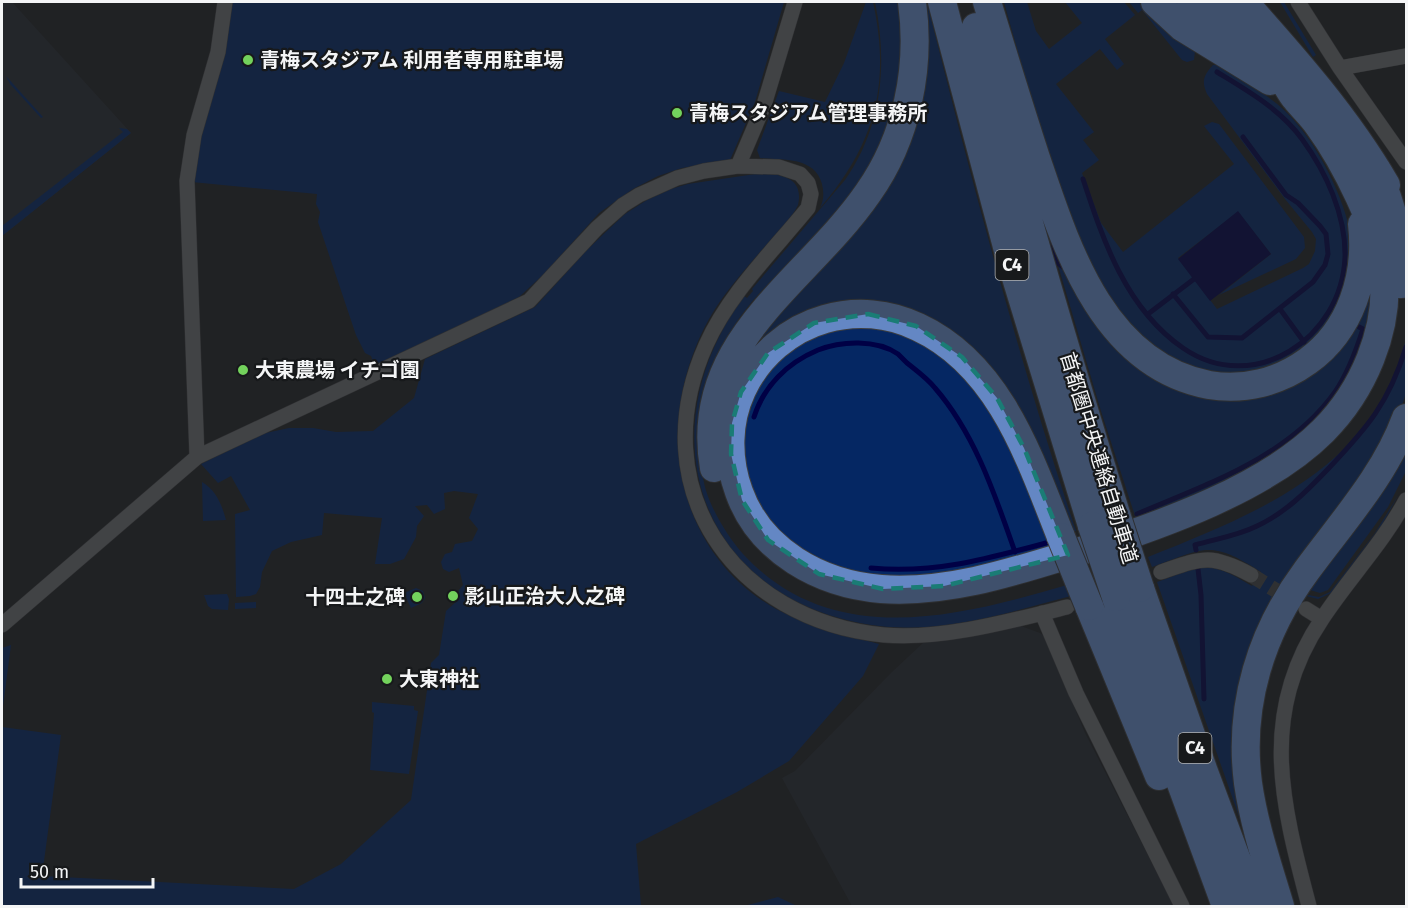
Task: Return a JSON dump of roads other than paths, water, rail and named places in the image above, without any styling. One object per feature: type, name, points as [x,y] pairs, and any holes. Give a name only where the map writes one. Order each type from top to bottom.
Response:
[{"type":"highway","points":[[912,2],[914,47],[911,85],[900,130],[882,171],[869,193],[843,225],[752,324],[721,379],[713,412],[711,438],[713,466],[722,495],[734,520],[750,543],[772,565],[800,584],[817,591],[849,601],[897,606],[943,602],[1009,588],[1104,561],[1170,535],[1250,500],[1306,466],[1338,438],[1358,414],[1381,375],[1393,340],[1401,288],[1400,248],[1391,207],[1377,170]]},
{"type":"highway","name":"首都圏中央連絡自動車道","points":[[942,2],[1010,258],[1104,521],[1139,586],[1254,906]]},
{"type":"highway","name":"首都圏中央連絡自動車道","points":[[969,2],[1050,301],[1104,521]]},
{"type":"highway","points":[[987,2],[1048,192],[1081,273],[1098,304],[1118,331],[1146,357],[1165,370],[1194,382],[1230,387],[1252,385],[1277,379],[1323,349],[1340,328],[1357,291],[1363,248],[1360,200]]},
{"type":"highway","points":[[1155,2],[1182,27],[1294,88]]},
{"type":"highway","points":[[1174,2],[1236,56]]},
{"type":"highway","points":[[1191,2],[1236,56]]},
{"type":"highway","points":[[1209,2],[1225,20],[1236,56]]},
{"type":"highway","points":[[1224,2],[1245,40],[1377,170],[1407,225]]},
{"type":"highway","points":[[1218,906],[1197,864],[1132,715],[1078,607],[1061,537],[1024,448],[998,398],[982,377],[962,357],[940,340],[916,326],[892,318],[868,314],[844,315],[822,320],[793,333],[768,353],[753,371],[741,392],[730,438],[730,454],[736,485],[750,514],[768,540],[805,567],[852,585],[883,589],[913,589],[960,583],[1053,560],[1143,530],[1241,487],[1287,460],[1312,441],[1335,418],[1359,383],[1368,364],[1378,333],[1384,302],[1384,275],[1380,251],[1360,200],[1328,140],[1294,88],[1244,2]]},
{"type":"highway","points":[[1257,2],[1292,47]]},
{"type":"highway","points":[[1265,2],[1292,47],[1294,88]]},
{"type":"highway","points":[[1280,906],[1254,816],[1249,784],[1245,740],[1246,721],[1255,672],[1273,627],[1292,592],[1369,488],[1392,450],[1407,418]]},
{"type":"highway","name":"首都圏中央連絡自動車道","points":[[1139,586],[1179,780],[1226,906]]},
{"type":"street","points":[[197,457],[187,181],[194,135],[218,52],[225,2]]},
{"type":"street","points":[[738,166],[764,105],[795,2]]},
{"type":"street","points":[[1298,2],[1340,68],[1407,162]]},
{"type":"street","points":[[1340,68],[1407,56]]},
{"type":"street","points":[[2,625],[197,457],[518,307],[538,293],[597,228],[623,205],[639,195],[691,174],[738,166],[768,165],[792,170],[805,178],[811,194],[808,208],[726,309],[706,345],[693,381],[686,421],[688,470],[697,503],[716,543],[742,573],[784,604],[813,618],[860,631],[896,636],[933,634],[1078,607]]},
{"type":"street","points":[[1309,906],[1283,794],[1280,753],[1282,727],[1290,687],[1322,619],[1368,560],[1395,522],[1407,500]]},
{"type":"street","points":[[1139,586],[1193,561],[1207,559],[1227,562],[1251,575]]},
{"type":"street","points":[[1306,609],[1322,619]]},
{"type":"street","points":[[1042,613],[1076,693],[1182,906]]},
{"type":"waterway","points":[[1083,179],[1099,226],[1119,272],[1146,314],[1163,332],[1183,348],[1210,361],[1238,366],[1265,362],[1290,351],[1311,334],[1328,312],[1340,286],[1345,257],[1342,225],[1333,195],[1319,165],[1302,139],[1263,101],[1217,72]]},
{"type":"waterway","points":[[1173,294],[1208,337],[1242,338],[1313,282],[1325,265],[1328,254],[1326,234],[1298,203],[1286,195],[1243,137]]},
{"type":"waterway","points":[[1052,241],[1058,263],[1063,267]]},
{"type":"waterway","points":[[1148,314],[1194,279]]},
{"type":"waterway","points":[[1280,309],[1304,342]]},
{"type":"waterway","points":[[1137,514],[1245,466],[1294,434],[1316,415],[1340,385],[1363,329],[1359,327]]},
{"type":"waterway","points":[[754,417],[770,386],[787,369],[807,355],[827,347],[848,343],[869,344],[889,349],[898,354],[932,384],[962,425],[983,466],[1015,552]]},
{"type":"waterway","points":[[1196,550],[1195,545],[1242,532],[1267,521],[1312,486],[1354,441],[1375,414],[1392,384],[1406,347]]},
{"type":"waterway","points":[[871,568],[916,569],[960,564],[1046,543]]},
{"type":"waterway","points":[[1198,569],[1204,699]]},
{"type":"tunnel","points":[[1251,575],[1293,601]]},
{"type":"place","name":"青梅スタジアム 利用者専用駐車場","points":[[248,60]]},
{"type":"place","name":"青梅スタジアム管理事務所","points":[[677,113]]},
{"type":"place","name":"大東農場 イチゴ園","points":[[243,370]]},
{"type":"place","name":"影山正治大人之碑","points":[[453,596]]},
{"type":"place","name":"十四士之碑","points":[[417,597]]},
{"type":"place","name":"大東神社","points":[[387,679]]}]
